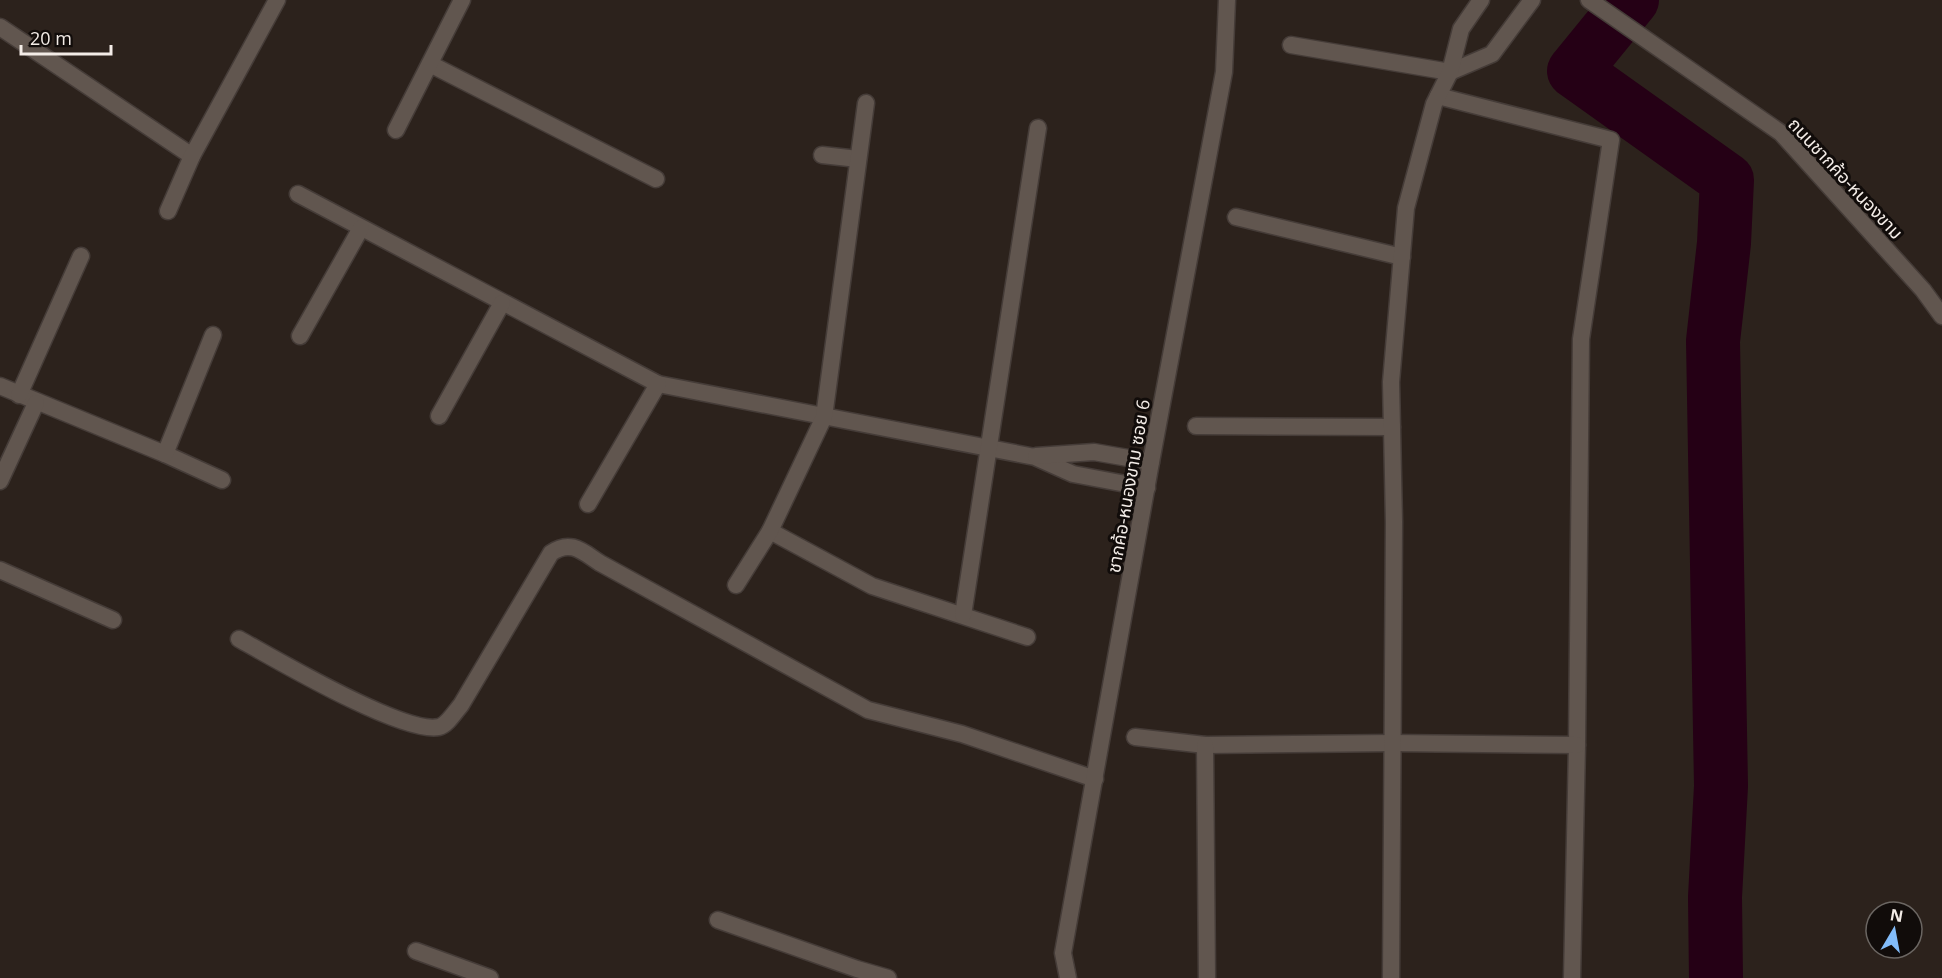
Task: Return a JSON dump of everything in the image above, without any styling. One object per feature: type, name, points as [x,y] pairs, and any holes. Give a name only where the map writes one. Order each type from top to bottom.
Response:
[{"type":"street","points":[[168,211],[192,156],[277,0]]},
{"type":"street","points":[[396,130],[462,0]]},
{"type":"street","name":"ชากค้อ-หนองขาม ซอย 6","points":[[1068,978],[1063,953],[1224,72],[1227,0]]},
{"type":"street","points":[[1391,978],[1394,522],[1391,382],[1406,208],[1434,104],[1450,72],[1461,28],[1481,0]]},
{"type":"street","points":[[1291,45],[1450,72],[1492,54],[1532,0]]},
{"type":"street","name":"ถนนชากค้อ-หนองขาม","points":[[1589,0],[1781,134],[1923,290],[1942,316]]},
{"type":"street","points":[[0,27],[192,156]]},
{"type":"street","points":[[430,64],[656,179]]},
{"type":"street","points":[[1438,96],[1611,140],[1581,339],[1572,978]]},
{"type":"street","points":[[736,585],[770,531],[824,417],[866,103]]},
{"type":"street","points":[[963,615],[1038,128]]},
{"type":"street","points":[[822,155],[858,159]]},
{"type":"street","points":[[298,194],[658,384],[1035,457],[1073,474],[1147,488]]},
{"type":"street","points":[[1236,217],[1402,257]]},
{"type":"street","points":[[300,336],[361,228]]},
{"type":"street","points":[[19,395],[81,256]]},
{"type":"street","points":[[439,416],[502,303]]},
{"type":"street","points":[[165,454],[213,335]]},
{"type":"street","points":[[588,504],[658,384]]},
{"type":"street","points":[[0,386],[222,480]]},
{"type":"street","points":[[0,481],[36,403]]},
{"type":"street","points":[[1196,426],[1392,427]]},
{"type":"street","points":[[1035,457],[1094,452],[1151,462]]},
{"type":"street","points":[[770,531],[872,586],[1027,637]]},
{"type":"street","points":[[239,639],[339,694],[409,723],[431,728],[442,726],[461,705],[551,553],[560,547],[576,547],[600,563],[868,710],[962,734],[1095,779]]},
{"type":"street","points":[[0,570],[113,620]]},
{"type":"street","points":[[1135,737],[1205,745],[1577,744]]},
{"type":"street","points":[[1205,745],[1207,978]]},
{"type":"street","points":[[718,920],[888,978]]},
{"type":"street","points":[[416,951],[490,978]]},
{"type":"waterway","points":[[1632,0],[1574,71],[1727,180],[1724,243],[1713,341],[1721,786],[1715,897],[1716,978]]}]
